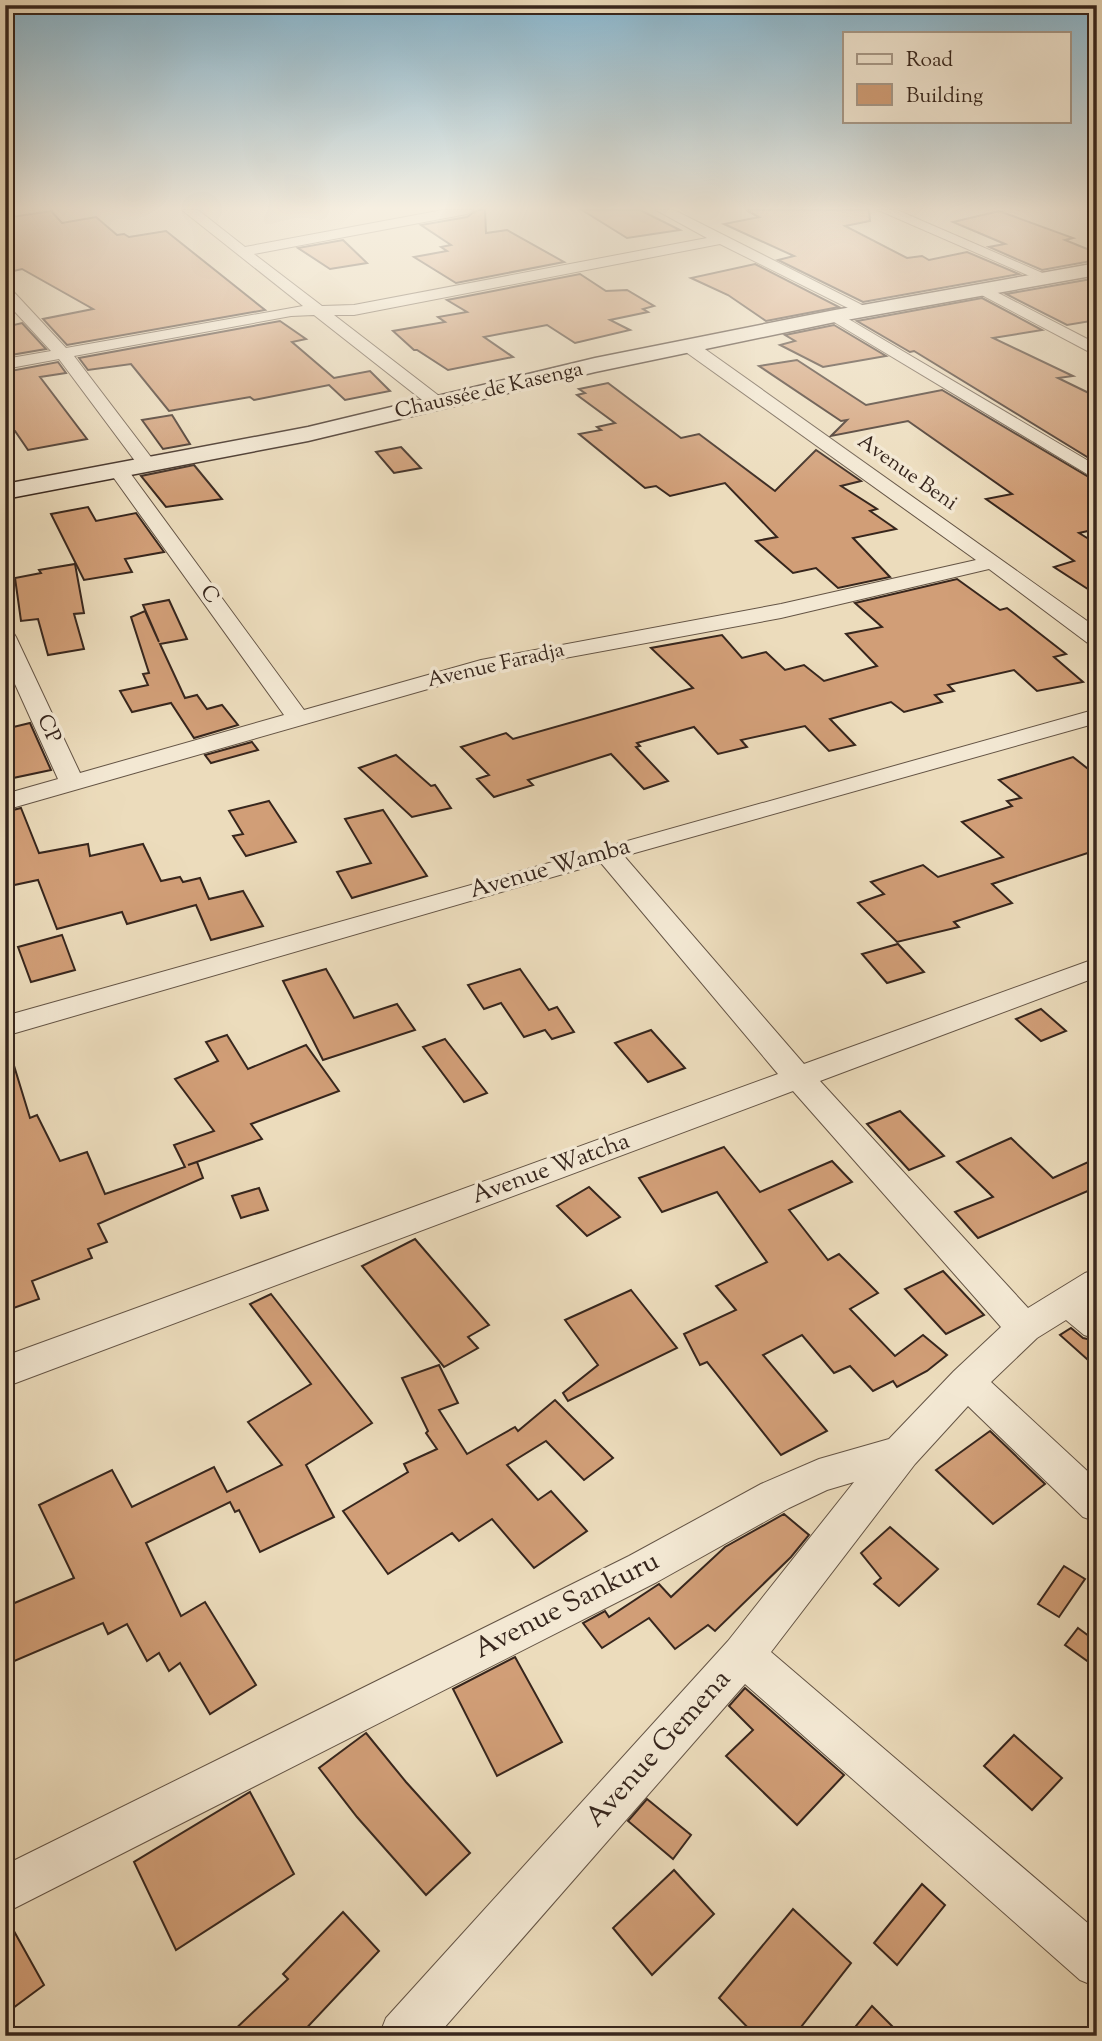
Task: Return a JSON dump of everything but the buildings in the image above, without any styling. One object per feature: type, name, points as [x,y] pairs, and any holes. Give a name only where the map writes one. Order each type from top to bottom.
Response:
[{"type":"main road","name":"Chaussée de Kasenga","points":[[5,492],[308,433],[689,346],[890,305]]},
{"type":"street","points":[[18,305],[64,355],[148,465]]},
{"type":"street","points":[[312,305],[437,403]]},
{"type":"street","points":[[5,364],[291,311],[354,310],[379,305]]},
{"type":"street","points":[[854,305],[864,310]]},
{"type":"street","points":[[1011,305],[1097,351]]},
{"type":"street","points":[[835,316],[1097,474]]},
{"type":"street","name":"Avenue Beni","points":[[689,346],[1097,639]]},
{"type":"street","name":"C","points":[[118,470],[299,720]]},
{"type":"street","name":"Avenue Faradja","points":[[5,802],[481,667],[781,611],[993,562]]},
{"type":"street","name":"CP","points":[[5,636],[73,784]]},
{"type":"street","name":"Avenue Wamba","points":[[5,1026],[1097,716]]},
{"type":"street","points":[[607,853],[798,1077],[1024,1328]]},
{"type":"street","name":"Avenue Watcha","points":[[5,1372],[1097,967]]},
{"type":"street","points":[[901,1452],[967,1382],[1024,1328],[1087,1302]]},
{"type":"street","points":[[967,1382],[1097,1505]]},
{"type":"street","name":"Avenue Gemena","points":[[404,2036],[743,1655],[901,1452]]},
{"type":"street","name":"Avenue Sankuru","points":[[5,1890],[643,1569],[775,1496],[820,1476],[901,1452]]},
{"type":"street","points":[[743,1655],[1097,1963]]}]
